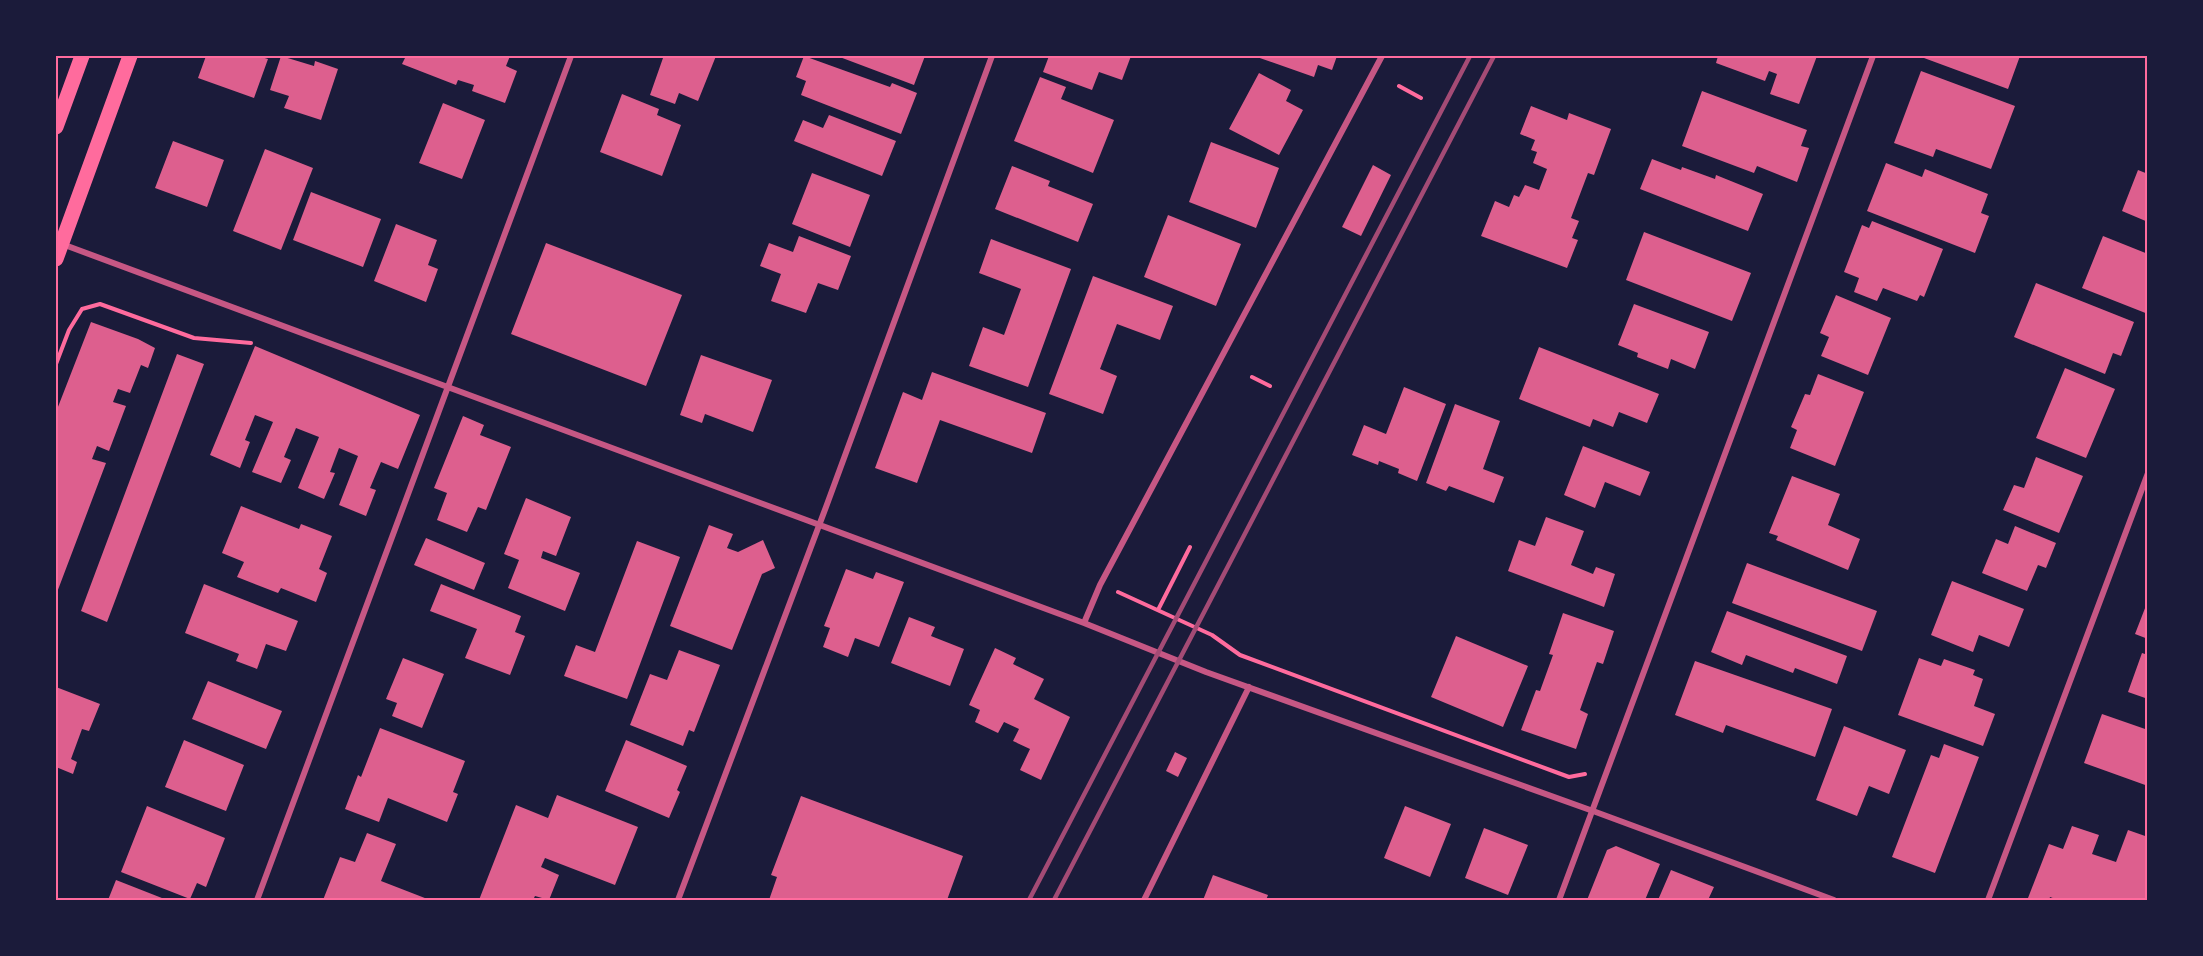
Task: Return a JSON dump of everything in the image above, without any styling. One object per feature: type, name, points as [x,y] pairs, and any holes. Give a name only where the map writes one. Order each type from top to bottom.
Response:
[{"type":"main road","points":[[56,127],[82,56]]},
{"type":"main road","points":[[56,259],[58,243],[130,56]]},
{"type":"street","points":[[257,900],[571,56]]},
{"type":"street","points":[[678,900],[992,56]]},
{"type":"street","points":[[1084,623],[1100,585],[1382,56]]},
{"type":"street","points":[[1559,900],[1873,56]]},
{"type":"street","points":[[58,243],[1084,623],[1206,672],[1834,900]]},
{"type":"street","points":[[1988,900],[2148,473]]},
{"type":"street","points":[[1144,900],[1249,687]]},
{"type":"path","points":[[1399,86],[1421,98]]},
{"type":"path","points":[[56,364],[69,330],[82,309],[100,304],[194,338],[251,343]]},
{"type":"path","points":[[1252,377],[1270,386]]},
{"type":"path","points":[[1158,610],[1190,547]]},
{"type":"path","points":[[1100,585],[1212,635],[1240,655],[1569,777],[1589,773]]},
{"type":"building","points":[[206,56],[258,56],[268,59],[254,98],[198,78]]},
{"type":"building","points":[[281,56],[314,66],[315,61],[338,69],[321,120],[284,108],[289,96],[270,90]]},
{"type":"building","points":[[406,56],[510,56],[506,66],[517,71],[505,103],[472,91],[474,85],[458,80],[456,85],[402,64]]},
{"type":"building","points":[[656,56],[716,56],[698,101],[679,93],[675,104],[650,95],[663,58]]},
{"type":"building","points":[[804,56],[890,87],[892,83],[917,93],[901,134],[801,95],[806,81],[796,77]]},
{"type":"building","points":[[837,56],[925,56],[914,85]]},
{"type":"building","points":[[1049,56],[1131,56],[1122,80],[1099,72],[1092,90],[1043,72]]},
{"type":"building","points":[[1254,56],[1337,56],[1332,70],[1318,65],[1314,77]]},
{"type":"building","points":[[1718,56],[1817,56],[1799,104],[1770,94],[1777,74],[1769,71],[1765,81],[1716,63]]},
{"type":"building","points":[[1925,56],[2020,56],[2008,89],[1924,58]]},
{"type":"building","points":[[1921,71],[2015,106],[1991,169],[1936,149],[1933,157],[1894,143]]},
{"type":"building","points":[[1259,73],[1291,90],[1286,101],[1303,110],[1279,155],[1229,129]]},
{"type":"building","points":[[1040,77],[1066,87],[1061,99],[1114,120],[1093,173],[1014,141]]},
{"type":"building","points":[[1702,91],[1807,130],[1801,146],[1809,148],[1797,182],[1757,166],[1754,173],[1682,146]]},
{"type":"building","points":[[622,94],[659,109],[657,115],[681,125],[662,176],[600,152]]},
{"type":"building","points":[[443,103],[485,120],[462,179],[419,163]]},
{"type":"building","points":[[1531,106],[1567,120],[1569,113],[1611,129],[1594,175],[1588,173],[1571,218],[1579,221],[1572,238],[1578,240],[1567,268],[1481,236],[1495,201],[1509,207],[1514,195],[1519,197],[1525,185],[1539,190],[1547,169],[1533,163],[1537,152],[1531,150],[1535,140],[1520,134]]},
{"type":"building","points":[[829,115],[896,141],[882,176],[794,141],[803,120],[823,128]]},
{"type":"building","points":[[173,141],[224,160],[207,207],[155,188]]},
{"type":"building","points":[[1211,142],[1279,168],[1256,228],[1189,202]]},
{"type":"building","points":[[265,149],[313,168],[281,250],[233,231]]},
{"type":"building","points":[[1652,159],[1715,179],[1716,175],[1763,194],[1748,231],[1640,189]]},
{"type":"building","points":[[1886,163],[1922,177],[1925,169],[1988,194],[1981,213],[1989,216],[1975,253],[1867,211]]},
{"type":"building","points":[[1373,165],[1391,175],[1361,236],[1342,227]]},
{"type":"building","points":[[1012,166],[1050,181],[1048,186],[1093,204],[1078,242],[995,209]]},
{"type":"building","points":[[2138,170],[2148,174],[2148,222],[2122,211]]},
{"type":"building","points":[[812,173],[870,195],[850,247],[792,224]]},
{"type":"building","points":[[311,192],[381,219],[363,267],[293,240]]},
{"type":"building","points":[[1168,215],[1241,244],[1216,306],[1144,277]]},
{"type":"building","points":[[1872,221],[1943,249],[1924,297],[1920,295],[1917,301],[1883,288],[1877,301],[1854,292],[1859,278],[1844,272],[1862,225],[1869,228]]},
{"type":"building","points":[[396,224],[437,240],[428,265],[438,269],[426,302],[374,281]]},
{"type":"building","points":[[1644,232],[1751,273],[1732,321],[1626,280]]},
{"type":"building","points":[[799,236],[851,256],[838,290],[818,283],[806,313],[771,301],[781,274],[760,266],[769,243],[793,252]]},
{"type":"building","points":[[2103,236],[2148,254],[2148,314],[2082,288]]},
{"type":"building","points":[[991,239],[1071,269],[1028,387],[969,366],[983,327],[1004,335],[1021,289],[979,273]]},
{"type":"building","points":[[546,243],[682,295],[646,386],[511,334]]},
{"type":"building","points":[[1093,276],[1173,306],[1160,340],[1117,324],[1100,369],[1117,376],[1103,414],[1049,394]]},
{"type":"building","points":[[2036,283],[2134,322],[2121,356],[2113,353],[2105,374],[2014,337]]},
{"type":"building","points":[[1836,295],[1891,318],[1868,375],[1821,356],[1829,337],[1820,333]]},
{"type":"building","points":[[1634,304],[1709,332],[1695,369],[1671,359],[1668,369],[1637,357],[1638,353],[1618,345]]},
{"type":"building","points":[[91,322],[138,339],[155,348],[148,368],[141,365],[130,393],[118,389],[113,402],[126,406],[109,451],[97,446],[92,459],[106,463],[56,595],[56,412]]},
{"type":"building","points":[[255,346],[420,415],[398,469],[381,462],[370,488],[376,490],[366,516],[339,505],[358,456],[339,448],[330,472],[335,473],[324,499],[298,488],[319,437],[296,428],[284,457],[291,460],[281,483],[252,472],[273,422],[255,415],[245,440],[250,442],[240,468],[210,455]]},
{"type":"building","points":[[1539,347],[1659,394],[1647,423],[1619,412],[1613,427],[1593,419],[1590,427],[1519,399]]},
{"type":"building","points":[[177,354],[204,364],[107,622],[81,611]]},
{"type":"building","points":[[701,355],[772,380],[753,432],[705,414],[702,423],[680,415]]},
{"type":"building","points":[[2065,368],[2115,389],[2086,458],[2036,438]]},
{"type":"building","points":[[932,372],[1046,413],[1032,453],[940,420],[917,483],[875,468],[903,392],[922,400]]},
{"type":"building","points":[[1818,374],[1864,392],[1835,466],[1790,448],[1797,430],[1791,427],[1805,394],[1810,395]]},
{"type":"building","points":[[1404,387],[1446,404],[1417,481],[1398,473],[1399,469],[1379,461],[1378,465],[1352,455],[1364,425],[1386,434]]},
{"type":"building","points":[[1455,404],[1500,421],[1483,469],[1504,477],[1494,503],[1449,486],[1446,491],[1426,483]]},
{"type":"building","points":[[463,416],[484,425],[480,435],[511,447],[486,510],[478,507],[467,532],[437,520],[447,493],[434,488]]},
{"type":"building","points":[[1583,446],[1650,472],[1640,496],[1605,482],[1595,508],[1564,495]]},
{"type":"building","points":[[2036,457],[2083,476],[2059,533],[2003,510],[2014,485],[2024,488]]},
{"type":"building","points":[[1792,476],[1840,494],[1828,525],[1860,539],[1848,570],[1776,540],[1778,536],[1769,533]]},
{"type":"building","points":[[526,498],[571,517],[556,556],[543,551],[541,558],[580,573],[565,611],[508,588],[519,560],[504,554]]},
{"type":"building","points":[[241,506],[299,529],[301,524],[332,536],[319,569],[327,573],[316,602],[281,588],[278,593],[237,577],[244,562],[222,553]]},
{"type":"building","points":[[1546,517],[1584,531],[1571,565],[1593,574],[1596,567],[1615,574],[1604,607],[1508,571],[1519,540],[1535,546]]},
{"type":"building","points":[[709,525],[733,534],[727,548],[738,552],[763,540],[775,568],[762,574],[732,650],[670,626]]},
{"type":"building","points":[[2015,526],[2056,543],[2046,568],[2038,565],[2027,591],[1982,573],[1996,539],[2008,544]]},
{"type":"building","points":[[426,538],[485,563],[474,590],[414,565]]},
{"type":"building","points":[[637,541],[680,557],[627,699],[564,676],[576,645],[595,652]]},
{"type":"building","points":[[1747,563],[1877,611],[1862,651],[1732,603]]},
{"type":"building","points":[[846,569],[873,579],[876,572],[904,582],[879,647],[855,638],[848,657],[823,647],[830,628],[824,626]]},
{"type":"building","points":[[1952,581],[2024,609],[2009,647],[1979,635],[1973,652],[1931,635]]},
{"type":"building","points":[[204,584],[298,621],[286,651],[266,644],[257,669],[236,661],[239,654],[185,633]]},
{"type":"building","points":[[441,584],[521,616],[515,632],[525,636],[510,675],[465,658],[477,629],[430,611]]},
{"type":"building","points":[[2148,603],[2148,639],[2135,634]]},
{"type":"building","points":[[1727,611],[1847,656],[1837,684],[1795,668],[1793,673],[1746,655],[1742,665],[1711,652]]},
{"type":"building","points":[[1563,613],[1614,631],[1603,664],[1597,662],[1580,710],[1588,714],[1576,749],[1521,730],[1536,690],[1540,691],[1553,655],[1549,654]]},
{"type":"building","points":[[909,617],[935,627],[931,636],[964,649],[950,686],[891,663]]},
{"type":"building","points":[[1456,636],[1528,666],[1503,727],[1431,697]]},
{"type":"building","points":[[995,648],[1016,658],[1013,664],[1044,679],[1034,699],[1070,717],[1041,780],[1020,770],[1030,749],[1013,741],[1019,729],[1004,722],[998,733],[975,722],[980,710],[969,705]]},
{"type":"building","points":[[679,650],[720,665],[694,732],[689,730],[683,746],[630,725],[650,674],[667,680]]},
{"type":"building","points":[[2142,653],[2148,655],[2148,699],[2128,692]]},
{"type":"building","points":[[403,658],[444,674],[422,728],[392,716],[397,703],[386,699]]},
{"type":"building","points":[[1919,658],[1941,666],[1944,659],[1975,670],[1973,675],[1983,679],[1974,706],[1995,714],[1983,746],[1898,715]]},
{"type":"building","points":[[1695,661],[1832,709],[1815,757],[1726,725],[1723,733],[1675,715]]},
{"type":"building","points":[[208,681],[282,711],[266,749],[192,719]]},
{"type":"building","points":[[56,687],[100,704],[89,731],[82,729],[71,759],[77,762],[73,774],[56,767]]},
{"type":"building","points":[[2102,714],[2148,730],[2148,786],[2084,763]]},
{"type":"building","points":[[1844,726],[1906,750],[1889,794],[1869,786],[1857,816],[1816,800]]},
{"type":"building","points":[[380,728],[465,761],[453,792],[458,794],[447,822],[388,798],[379,822],[345,809],[358,775],[361,777]]},
{"type":"building","points":[[184,740],[244,765],[226,811],[165,787]]},
{"type":"building","points":[[626,740],[687,766],[677,790],[680,792],[669,818],[605,791]]},
{"type":"building","points":[[1944,744],[1979,757],[1935,873],[1892,857],[1931,755],[1939,758]]},
{"type":"building","points":[[1175,752],[1187,758],[1178,777],[1166,771]]},
{"type":"building","points":[[557,795],[638,827],[615,885],[545,858],[541,867],[559,875],[549,900],[535,896],[533,900],[479,900],[516,805],[548,818]]},
{"type":"building","points":[[801,796],[963,856],[947,900],[769,900],[777,877],[771,875]]},
{"type":"building","points":[[147,806],[225,838],[206,887],[197,883],[190,899],[121,872]]},
{"type":"building","points":[[1405,806],[1451,824],[1430,877],[1384,858]]},
{"type":"building","points":[[2072,826],[2099,835],[2092,854],[2116,862],[2128,830],[2148,837],[2148,900],[2058,900],[2050,897],[2049,900],[2035,900],[2028,898],[2049,844],[2063,849]]},
{"type":"building","points":[[1484,828],[1528,845],[1508,895],[1465,878]]},
{"type":"building","points":[[367,833],[396,844],[381,881],[430,900],[323,900],[340,857],[355,862]]},
{"type":"building","points":[[1616,846],[1660,864],[1645,900],[1587,900],[1607,850]]},
{"type":"building","points":[[1671,870],[1714,887],[1708,900],[1658,900]]},
{"type":"building","points":[[1213,875],[1268,895],[1266,900],[1203,900]]},
{"type":"building","points":[[116,880],[167,900],[108,900]]},
{"type":"railway","points":[[1029,900],[1470,56]]},
{"type":"railway","points":[[1054,900],[1494,56]]}]
